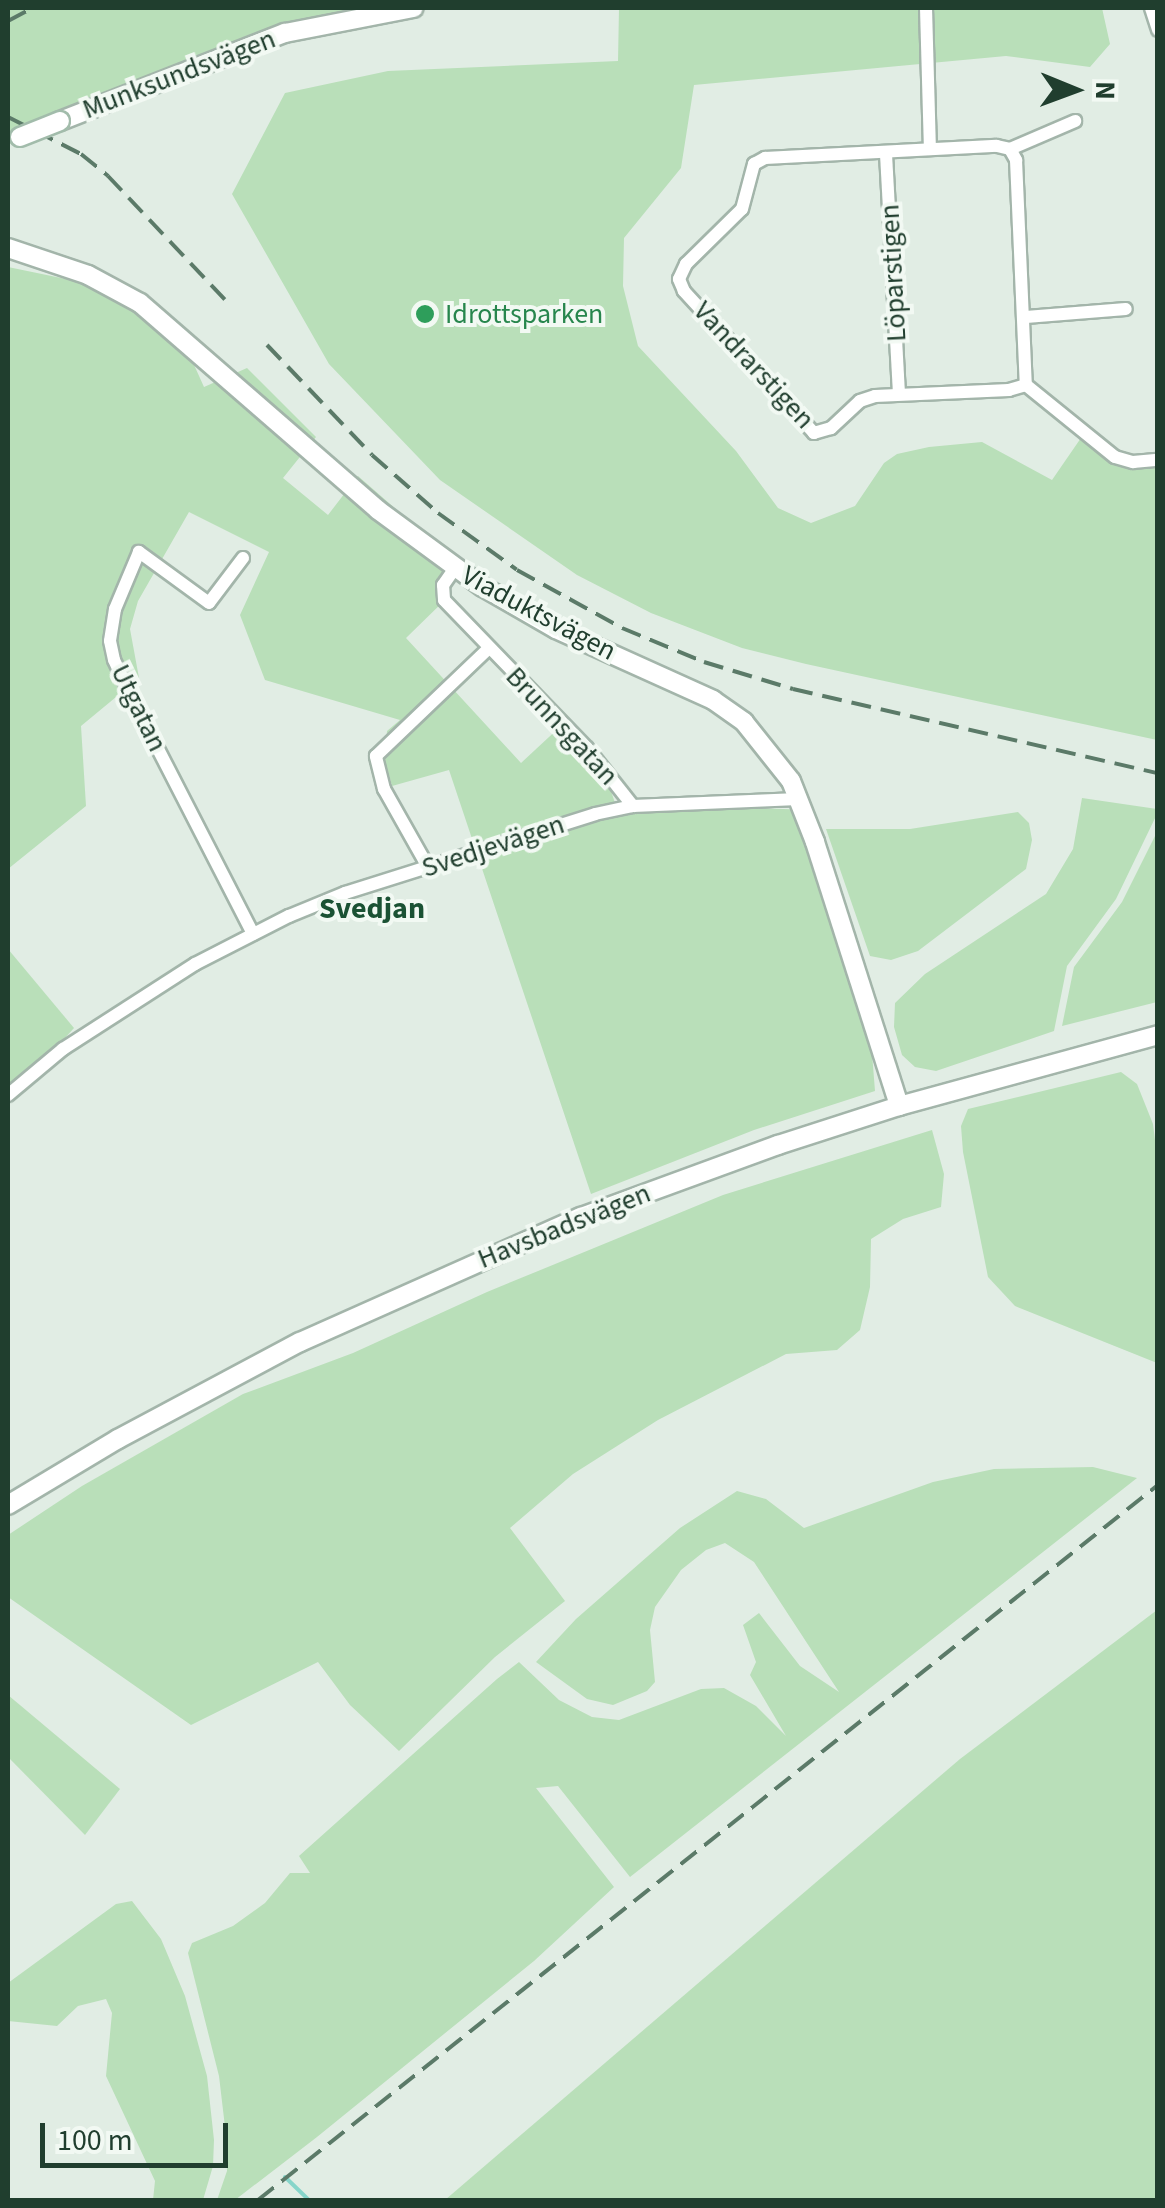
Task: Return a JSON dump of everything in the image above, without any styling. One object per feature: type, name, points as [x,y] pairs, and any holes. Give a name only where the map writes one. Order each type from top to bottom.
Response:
[{"type":"street","name":"Munksundsvägen","points":[[14,140],[325,15],[414,8]]},
{"type":"street","points":[[926,8],[930,147]]},
{"type":"street","points":[[1150,8],[1158,30]]},
{"type":"street","name":"Vandrarstigen","points":[[1026,385],[1009,390],[899,392],[860,400],[832,428],[814,434],[684,290],[679,279],[686,264],[742,209],[754,164],[765,158],[886,154],[930,147],[1010,149],[1074,121]]},
{"type":"street","points":[[1010,149],[1016,160],[1026,317],[1026,385],[1122,460],[1158,460]]},
{"type":"street","name":"Löparstigen","points":[[886,154],[899,392]]},
{"type":"street","name":"Viaduktsvägen","points":[[8,248],[88,275],[140,303],[378,510],[455,568],[556,629],[713,700],[744,722],[769,749],[798,799],[899,1106]]},
{"type":"street","points":[[1026,317],[1126,309]]},
{"type":"street","name":"Utgatan","points":[[243,558],[209,604],[139,552],[115,609],[110,641],[114,660],[136,708],[253,934]]},
{"type":"street","name":"Brunnsgatan","points":[[455,568],[443,585],[444,600],[587,748],[632,806]]},
{"type":"street","name":"Brunnsgatan","points":[[428,867],[384,788],[376,768],[379,750],[490,648]]},
{"type":"street","name":"Svedjevägen","points":[[8,1095],[63,1049],[195,964],[345,893],[595,814],[632,806],[798,799]]},
{"type":"street","name":"Havsbadsvägen","points":[[8,1505],[182,1404],[382,1303],[670,1183],[899,1106],[1158,1035]]},
{"type":"green space","points":[[8,8],[396,8],[322,16],[292,25],[8,145]]},
{"type":"green space","points":[[619,8],[1102,8],[1110,44],[1090,67],[1006,56],[694,85],[681,168],[624,238],[623,286],[638,346],[736,451],[778,508],[811,523],[855,506],[884,463],[897,454],[929,447],[982,442],[1052,480],[1083,435],[1101,447],[1157,461],[1157,740],[742,648],[651,613],[577,575],[440,480],[329,364],[232,194],[285,93],[388,71],[618,61]]},
{"type":"green space","points":[[8,267],[95,285],[141,310],[186,347],[204,387],[247,368],[316,437],[283,478],[328,515],[358,476],[452,558],[448,597],[406,638],[521,763],[563,724],[608,782],[619,815],[702,806],[811,810],[870,1028],[875,1091],[754,1130],[591,1194],[449,770],[392,786],[385,761],[387,731],[400,720],[265,680],[240,615],[269,552],[189,512],[138,601],[130,629],[139,678],[81,726],[86,806],[8,869]]},
{"type":"green space","points":[[1082,798],[1157,809],[1157,814],[1116,899],[1067,966],[1054,1031],[936,1071],[915,1067],[902,1055],[894,1027],[895,1003],[925,974],[1046,894],[1073,849]]},
{"type":"green space","points":[[1018,812],[1029,823],[1032,840],[1026,869],[918,951],[891,960],[870,956],[826,829],[910,829]]},
{"type":"green space","points":[[1157,832],[1157,1002],[1062,1026],[1074,967],[1122,902]]},
{"type":"green space","points":[[8,949],[74,1028],[8,1101]]},
{"type":"green space","points":[[1121,1072],[1137,1084],[1153,1124],[1158,1164],[1157,1363],[1015,1306],[988,1277],[963,1152],[961,1126],[968,1109]]},
{"type":"green space","points":[[932,1130],[944,1174],[941,1207],[903,1219],[871,1239],[870,1287],[860,1330],[837,1350],[786,1354],[658,1420],[573,1474],[510,1528],[565,1601],[495,1657],[399,1751],[350,1705],[318,1662],[191,1725],[8,1597],[8,1535],[82,1486],[243,1394],[353,1353],[487,1292],[723,1195]]},
{"type":"green space","points":[[1093,1467],[1137,1478],[630,1877],[558,1786],[536,1788],[614,1887],[534,1961],[317,2137],[235,2200],[217,2200],[227,2171],[225,2127],[219,2076],[188,1953],[192,1943],[233,1926],[265,1903],[290,1873],[310,1873],[299,1856],[497,1679],[519,1662],[559,1700],[592,1717],[619,1720],[701,1689],[724,1688],[756,1706],[786,1736],[750,1675],[756,1662],[743,1625],[759,1613],[800,1666],[839,1692],[754,1562],[725,1543],[706,1550],[681,1570],[655,1607],[650,1630],[655,1682],[647,1691],[613,1705],[587,1699],[536,1662],[576,1619],[680,1528],[737,1491],[766,1499],[804,1528],[933,1482],[994,1469]]},
{"type":"green space","points":[[1157,1610],[1157,2200],[445,2200],[960,1759]]},
{"type":"green space","points":[[8,1695],[120,1789],[85,1835],[8,1757]]},
{"type":"green space","points":[[132,1901],[161,1939],[185,1996],[207,2076],[214,2140],[213,2166],[203,2200],[153,2200],[155,2181],[106,2076],[112,2013],[106,1999],[78,2006],[57,2026],[8,2021],[8,1983],[116,1904]]},
{"type":"waterway","points":[[285,2177],[309,2200]]},
{"type":"railway","points":[[8,21],[32,8]]},
{"type":"railway","points":[[8,117],[81,154],[108,176],[228,303]]},
{"type":"railway","points":[[267,345],[372,455],[438,513],[517,570],[622,628],[704,662],[793,689],[1158,773]]},
{"type":"railway","points":[[258,2200],[1158,1485]]},
{"type":"place","name":"Idrottsparken","points":[[425,314]]},
{"type":"district","name":"Svedjan","points":[[372,909]]}]
